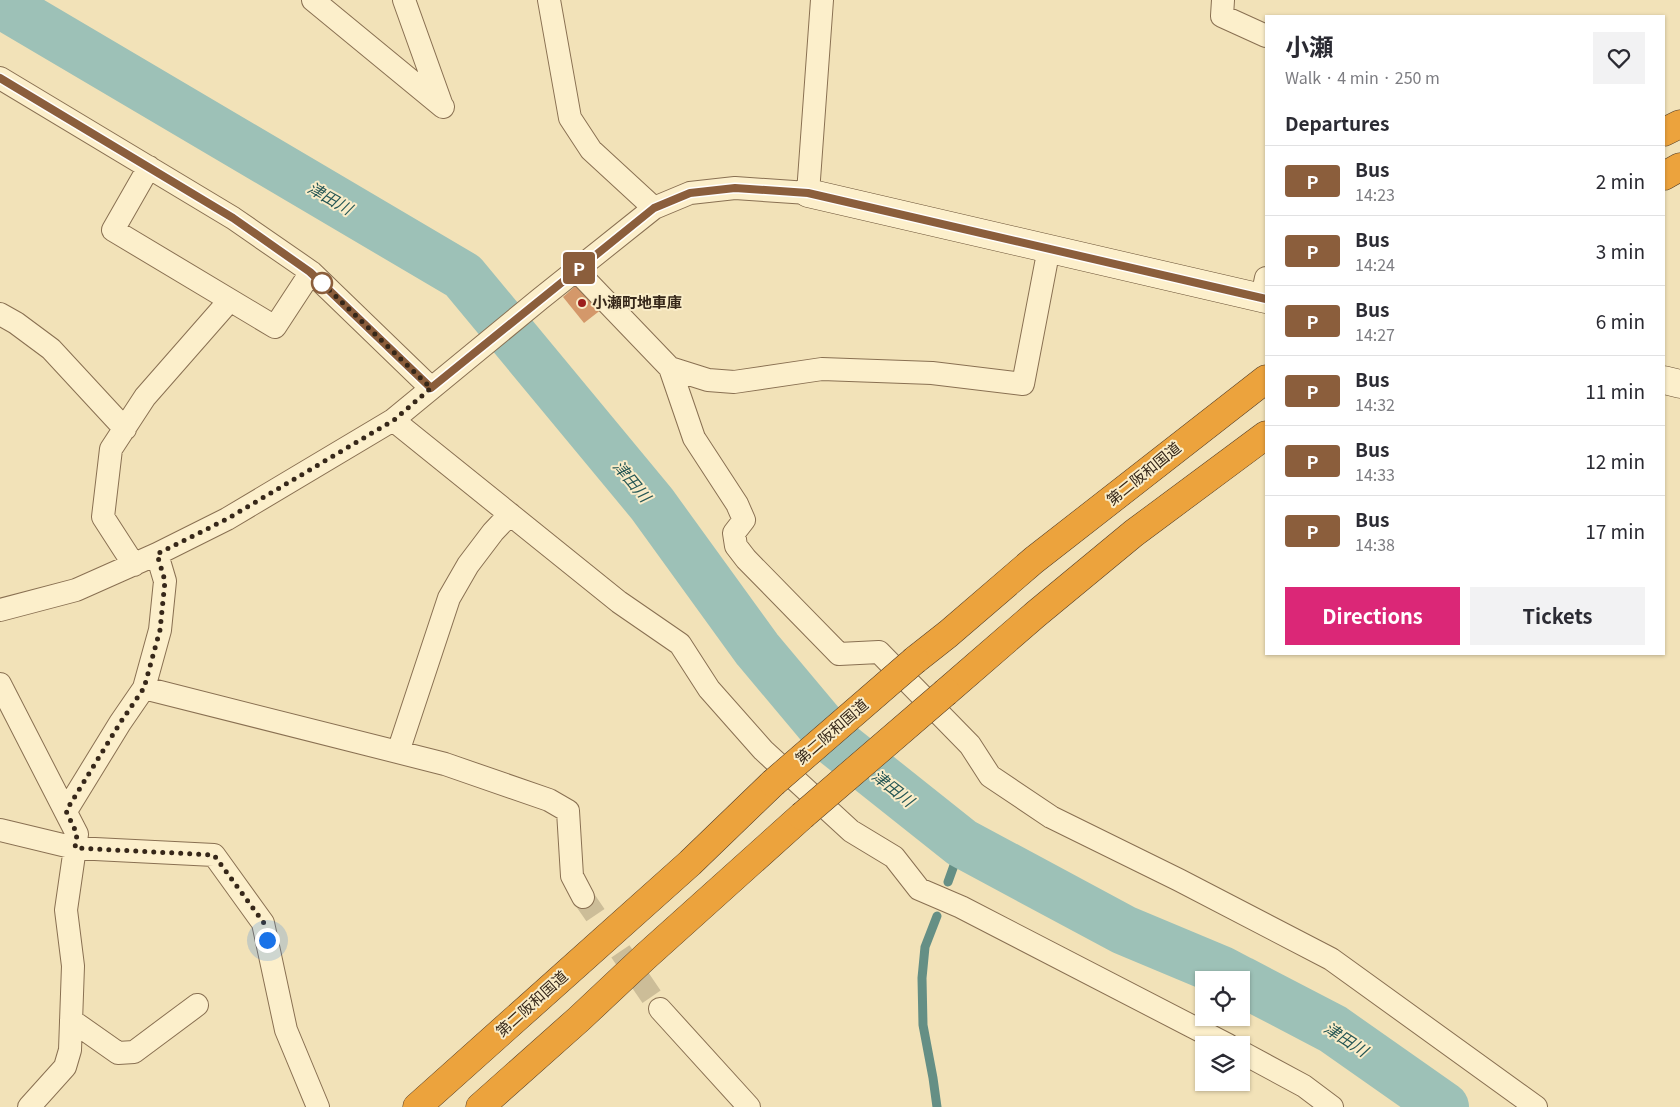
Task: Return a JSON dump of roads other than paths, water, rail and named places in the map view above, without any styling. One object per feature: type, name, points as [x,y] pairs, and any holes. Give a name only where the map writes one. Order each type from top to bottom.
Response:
[{"type":"highway","points":[[1665,132],[1680,124]]},
{"type":"highway","points":[[1665,175],[1680,167]]},
{"type":"highway","name":"第二阪和国道","points":[[417,1107],[690,863],[773,783],[915,660],[1034,560],[1265,380]]},
{"type":"highway","points":[[480,1107],[579,1020],[645,957],[802,816],[1036,614],[1134,533],[1265,436]]},
{"type":"street","points":[[313,0],[443,107],[404,0]]},
{"type":"street","points":[[549,0],[570,118],[590,150],[654,208]]},
{"type":"street","points":[[808,193],[822,0]]},
{"type":"street","points":[[1223,0],[1222,16],[1265,36]]},
{"type":"street","points":[[0,78],[233,218],[310,272],[431,388]]},
{"type":"street","points":[[148,166],[113,230],[275,327],[310,272]]},
{"type":"street","points":[[0,610],[76,590],[157,554],[227,519],[394,420],[540,299],[654,208],[690,193],[735,188],[808,193],[1049,248],[1265,291]]},
{"type":"street","points":[[670,368],[708,380],[734,382],[822,369],[932,373],[1023,384],[1049,248]]},
{"type":"street","points":[[576,270],[670,368],[694,438],[737,504],[744,520],[734,533],[736,546],[746,560],[839,654],[880,652],[970,745],[990,776],[1051,817],[1179,880],[1332,959],[1536,1107]]},
{"type":"street","points":[[134,565],[103,517],[111,449],[145,397],[230,300]]},
{"type":"street","points":[[0,314],[16,323],[51,349],[125,429]]},
{"type":"street","points":[[1665,380],[1680,384]]},
{"type":"street","points":[[394,420],[620,602],[680,644],[709,689],[763,750],[850,831],[894,858],[919,889],[961,907],[1211,1036]]},
{"type":"street","points":[[398,752],[449,598],[468,565],[493,532],[510,514]]},
{"type":"street","points":[[66,811],[120,723],[144,688],[160,630],[165,581],[157,554]]},
{"type":"street","points":[[0,684],[77,834],[66,910],[73,966],[70,1050],[65,1067],[29,1107]]},
{"type":"street","points":[[144,688],[445,764],[540,797],[568,811],[572,876],[583,897]]},
{"type":"street","points":[[0,830],[75,848],[214,855],[264,923],[286,1030],[318,1107]]},
{"type":"street","points":[[71,1020],[118,1053],[134,1052],[197,1005]]},
{"type":"street","points":[[660,1009],[749,1107]]},
{"type":"street","points":[[1250,1057],[1304,1086],[1332,1107]]},
{"type":"waterway","name":"津田川","points":[[0,3],[463,276],[652,504],[757,649],[835,742],[962,843],[1124,930],[1222,971]]},
{"type":"waterway","points":[[948,882],[962,843]]},
{"type":"waterway","points":[[937,916],[925,947],[922,978],[923,1025],[937,1107]]},
{"type":"waterway","name":"津田川","points":[[1250,986],[1333,1029],[1444,1107]]},
{"type":"tunnel","points":[[583,897],[660,1009]]},
{"type":"place","name":"小瀬町地車庫","points":[[582,303]]}]
